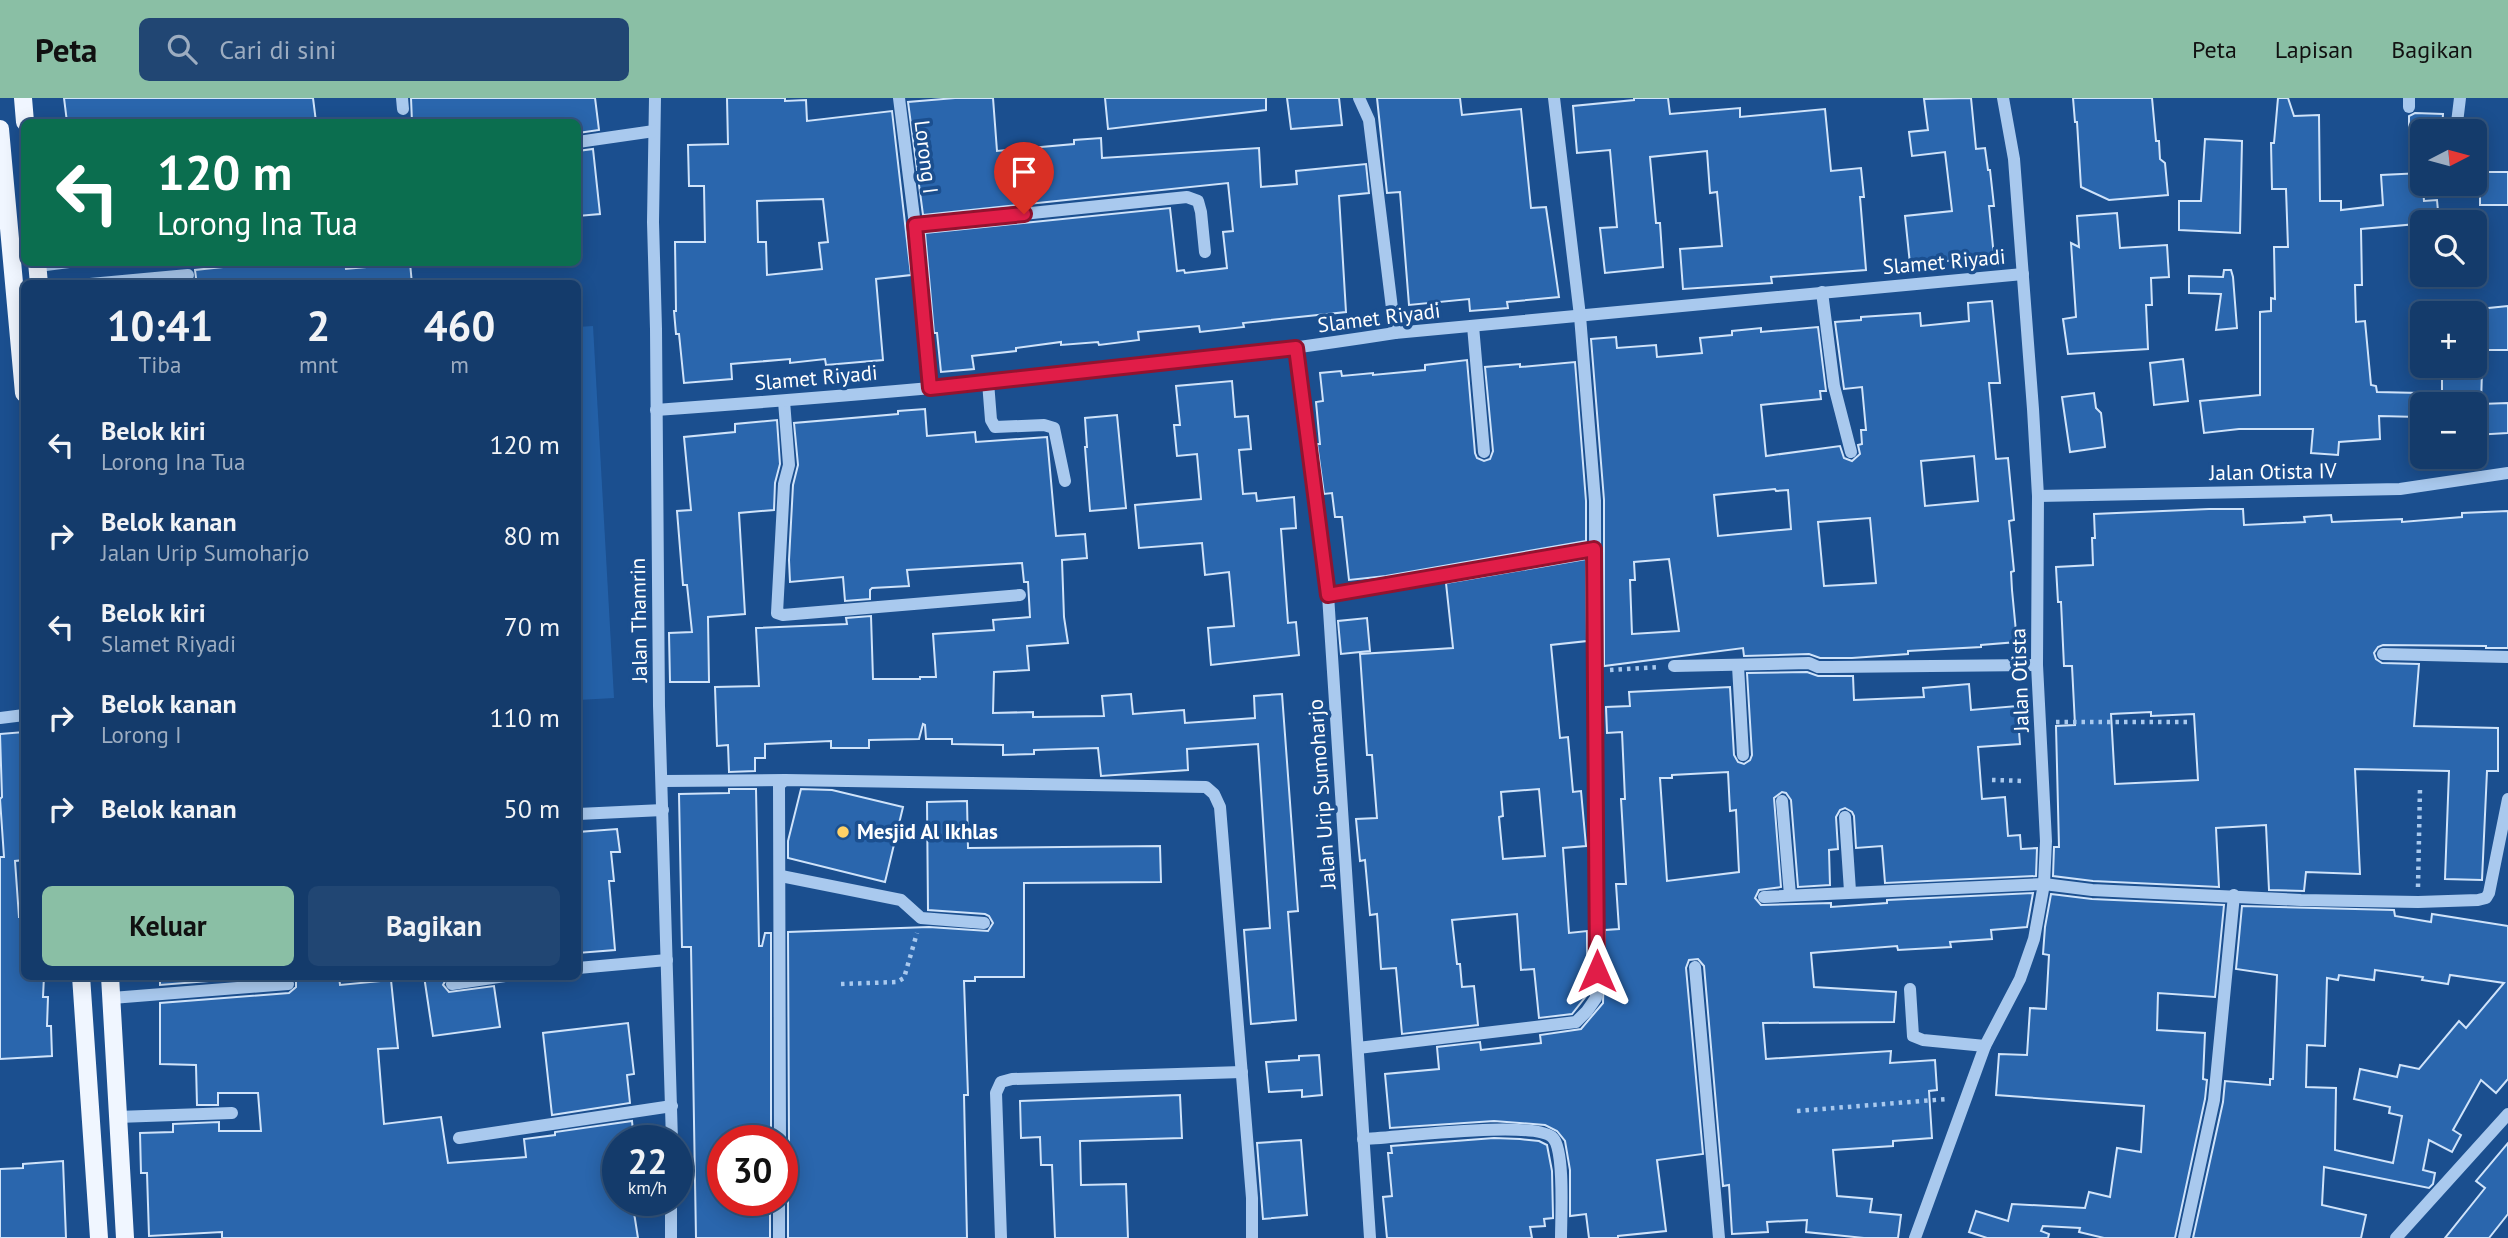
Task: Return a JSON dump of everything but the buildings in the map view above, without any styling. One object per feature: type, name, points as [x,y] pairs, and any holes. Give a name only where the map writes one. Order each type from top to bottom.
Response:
[{"type":"main road","points":[[23,98],[25,119]]},
{"type":"main road","points":[[0,129],[5,231],[21,367]]},
{"type":"main road","points":[[81,980],[99,1238]]},
{"type":"main road","points":[[110,980],[125,1238]]},
{"type":"street","name":"Jalan Thamrin","points":[[654,98],[659,706],[672,1125]]},
{"type":"street","name":"Lorong I","points":[[899,98],[915,225],[930,388]]},
{"type":"street","points":[[1359,98],[1369,120],[1395,333]]},
{"type":"street","points":[[1358,1048],[1576,1022],[1594,1002],[1596,993],[1595,500],[1580,316],[1554,98]]},
{"type":"street","name":"Jalan Otista","points":[[1914,1238],[1985,1046],[2020,979],[2034,939],[2044,884],[2046,841],[2037,665],[2038,496],[2014,159],[2003,98]]},
{"type":"street","points":[[2457,119],[2460,98]]},
{"type":"street","points":[[581,142],[654,131]]},
{"type":"street","points":[[915,225],[1187,197],[1198,201],[1205,252]]},
{"type":"street","points":[[38,271],[55,266]]},
{"type":"street","name":"Slamet Riyadi","points":[[656,410],[930,388],[1296,348],[1395,333],[2023,274]]},
{"type":"street","points":[[134,280],[188,275]]},
{"type":"street","points":[[1822,292],[1834,386],[1851,453]]},
{"type":"street","points":[[1473,326],[1483,452]]},
{"type":"street","name":"Jalan Urip Sumoharjo","points":[[1296,348],[1328,595],[1370,1238]]},
{"type":"street","points":[[988,382],[991,420],[995,428],[1044,425],[1054,428],[1066,481]]},
{"type":"street","points":[[784,401],[789,465],[784,484],[777,613],[783,615],[1020,595]]},
{"type":"street","name":"Jalan Otista IV","points":[[2038,496],[2400,489],[2508,473]]},
{"type":"street","points":[[1328,595],[1594,549]]},
{"type":"street","points":[[2383,654],[2508,657]]},
{"type":"street","points":[[1674,666],[1809,663],[1818,667],[2037,665]]},
{"type":"street","points":[[1738,666],[1743,755]]},
{"type":"street","points":[[0,718],[21,715]]},
{"type":"street","points":[[780,1125],[779,785],[785,780]]},
{"type":"street","points":[[663,781],[785,780],[1206,787],[1214,794],[1220,807],[1252,1198],[1252,1238]]},
{"type":"street","points":[[1764,897],[2044,884],[2092,890],[2301,900],[2418,902],[2486,898],[2508,799]]},
{"type":"street","points":[[1782,801],[1790,895]]},
{"type":"street","points":[[581,814],[663,810]]},
{"type":"street","points":[[1845,817],[1850,891]]},
{"type":"street","points":[[781,876],[901,900],[921,918],[984,923]]},
{"type":"street","points":[[2184,1238],[2214,1100],[2234,895]]},
{"type":"street","points":[[581,968],[667,960]]},
{"type":"street","points":[[1695,967],[1719,1238]]},
{"type":"street","points":[[452,984],[478,980]]},
{"type":"street","points":[[112,998],[288,984]]},
{"type":"street","points":[[1910,989],[1913,1036],[1923,1040],[1985,1046]]},
{"type":"street","points":[[1001,1238],[996,1093],[1001,1082],[1013,1079],[1242,1072]]},
{"type":"street","points":[[459,1138],[672,1106]]},
{"type":"street","points":[[117,1117],[232,1113]]},
{"type":"street","points":[[2396,1238],[2508,1114]]},
{"type":"street","points":[[1363,1139],[1492,1129],[1542,1131],[1552,1136],[1557,1146],[1561,1238]]},
{"type":"street","points":[[671,1216],[671,1238]]},
{"type":"street","points":[[779,1216],[779,1238]]},
{"type":"path","points":[[1595,670],[1674,666]]},
{"type":"path","points":[[2041,722],[2189,722]]},
{"type":"path","points":[[1992,780],[2044,781]]},
{"type":"path","points":[[2418,902],[2420,789]]},
{"type":"path","points":[[841,984],[897,982],[904,978],[921,918]]},
{"type":"path","points":[[1797,1111],[1966,1097]]},
{"type":"shaded area","points":[[593,326],[614,698],[581,700],[581,327]]},
{"type":"place","name":"Mesjid Al Ikhlas","points":[[843,832]]},
{"type":"route","points":[[1024,214],[915,225],[930,388],[1296,348],[1328,595],[1594,549],[1597,971]]}]
